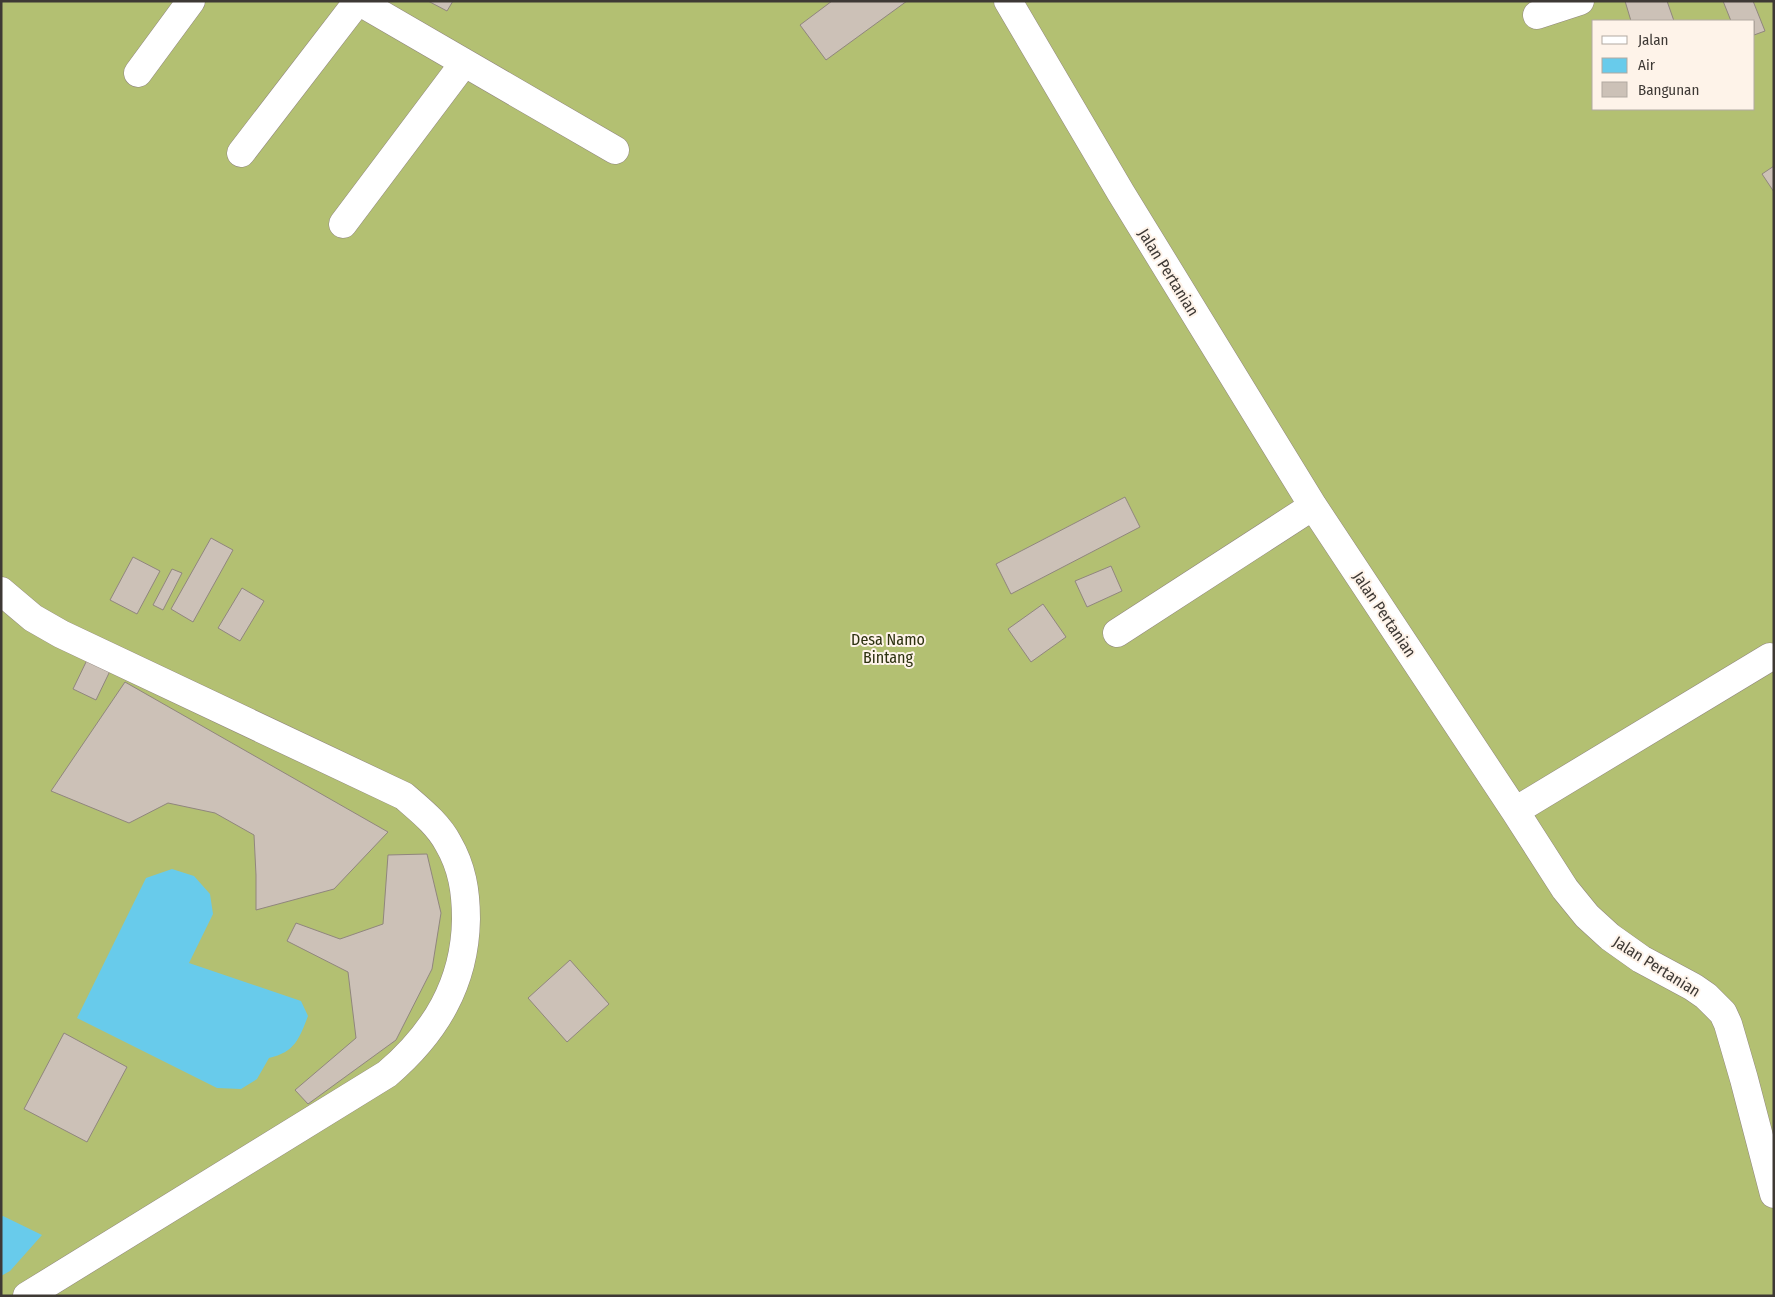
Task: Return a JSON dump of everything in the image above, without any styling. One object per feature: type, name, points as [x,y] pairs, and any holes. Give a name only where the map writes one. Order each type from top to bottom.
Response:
[{"type":"street","points":[[138,73],[191,1]]},
{"type":"street","points":[[241,153],[358,1],[615,150]]},
{"type":"street","name":"Jalan Pertanian","points":[[1008,1],[1126,202],[1313,506],[1565,889],[1587,916],[1610,937],[1641,959],[1692,986],[1706,996],[1723,1013],[1744,1080],[1774,1194]]},
{"type":"street","points":[[1537,15],[1580,1]]},
{"type":"street","points":[[343,224],[464,63]]},
{"type":"street","points":[[1117,633],[1313,506]]},
{"type":"street","points":[[1,590],[34,618],[61,634],[404,796],[430,819],[447,841],[459,864],[465,887],[466,939],[462,964],[454,987],[440,1014],[422,1041],[403,1060],[379,1079],[28,1296]]},
{"type":"street","points":[[1515,811],[1770,656]]},
{"type":"green space","name":"Desa Namo Bintang","points":[[1,1],[1774,1],[1774,1296],[1,1296]]},
{"type":"water","points":[[172,869],[194,876],[210,894],[213,914],[189,963],[301,1001],[308,1016],[295,1043],[285,1052],[269,1058],[257,1079],[241,1089],[217,1088],[77,1018],[146,878]]},
{"type":"water","points":[[3,1216],[42,1235],[10,1271],[1,1276],[1,1217]]},
{"type":"building","points":[[428,1],[453,1],[447,11]]},
{"type":"building","points":[[832,1],[907,1],[826,60],[800,25]]},
{"type":"building","points":[[1625,1],[1667,1],[1674,20],[1631,20]]},
{"type":"building","points":[[1723,1],[1753,1],[1765,31],[1755,35],[1755,20],[1731,20]]},
{"type":"building","points":[[1774,166],[1774,192],[1762,174]]},
{"type":"building","points":[[1125,497],[1140,527],[1011,594],[996,564]]},
{"type":"building","points":[[211,538],[233,550],[193,622],[171,609]]},
{"type":"building","points":[[133,557],[160,571],[137,614],[110,600]]},
{"type":"building","points":[[1111,566],[1122,591],[1087,607],[1075,581]]},
{"type":"building","points":[[172,569],[182,573],[163,610],[153,605]]},
{"type":"building","points":[[242,588],[264,601],[240,641],[218,628]]},
{"type":"building","points":[[1043,604],[1066,637],[1031,662],[1008,629]]},
{"type":"building","points":[[87,660],[110,671],[96,700],[73,689]]},
{"type":"building","points":[[125,682],[388,832],[334,889],[256,910],[254,835],[215,813],[168,803],[129,823],[51,791]]},
{"type":"building","points":[[427,854],[441,913],[432,969],[396,1040],[308,1104],[295,1090],[356,1038],[348,972],[287,941],[296,923],[340,939],[383,924],[388,855]]},
{"type":"building","points":[[570,960],[609,1004],[567,1042],[528,998]]},
{"type":"building","points":[[64,1033],[127,1067],[87,1142],[24,1109]]}]
